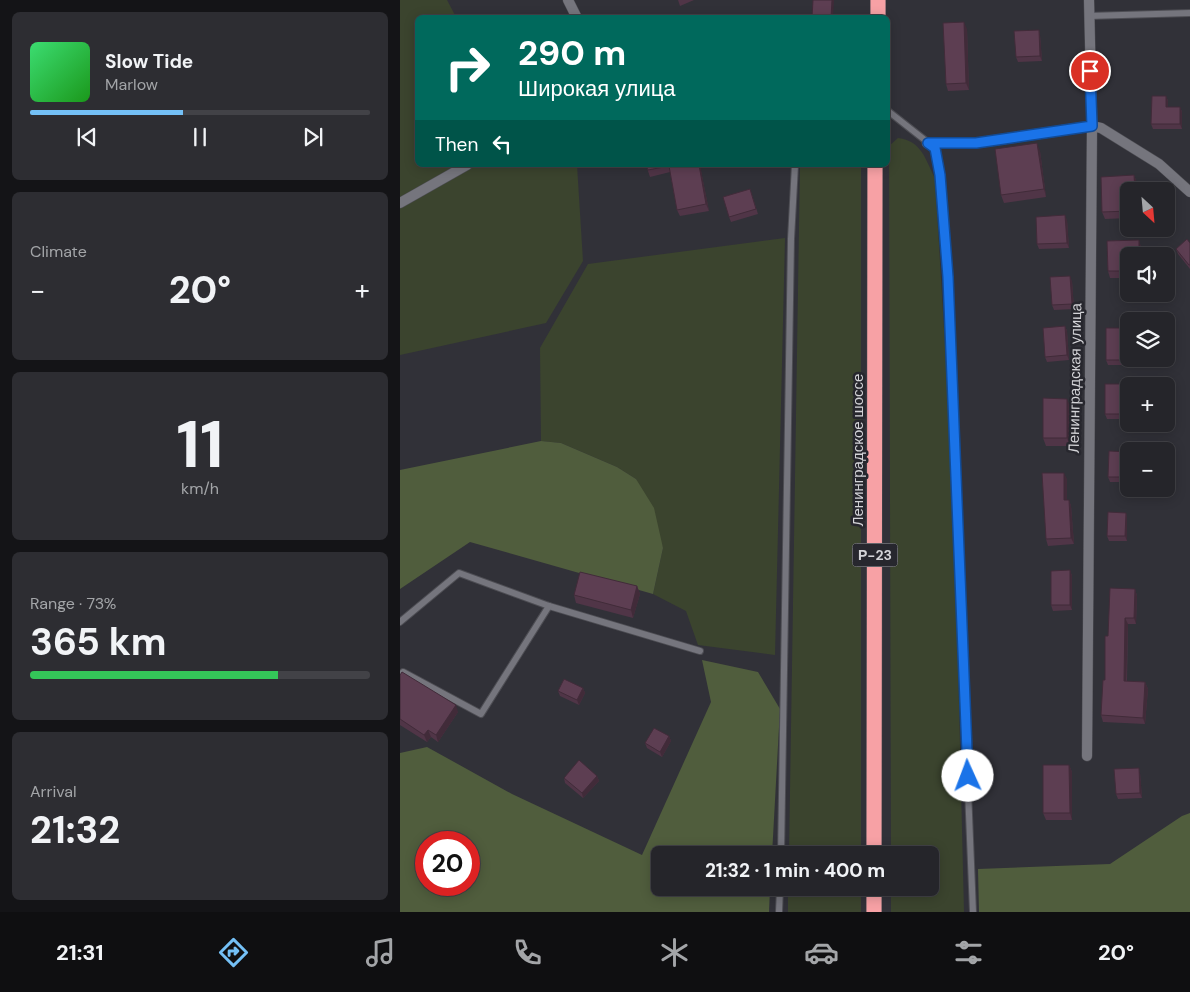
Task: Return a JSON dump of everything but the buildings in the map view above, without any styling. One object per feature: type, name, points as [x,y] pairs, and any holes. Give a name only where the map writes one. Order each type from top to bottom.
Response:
[{"type":"highway","points":[[878,0],[878,15]]},
{"type":"highway","name":"Ленинградское шоссе","points":[[874,846],[875,167]]},
{"type":"highway","points":[[874,896],[874,912]]},
{"type":"street","points":[[568,0],[576,15]]},
{"type":"street","name":"Ленинградская улица","points":[[1087,756],[1092,126],[1088,0]]},
{"type":"street","points":[[928,143],[976,143],[1092,126],[1101,128],[1159,164],[1190,192]]},
{"type":"street","points":[[400,203],[463,167]]},
{"type":"lane","points":[[1088,16],[1190,13]]},
{"type":"lane","points":[[890,113],[935,148],[940,175],[948,277],[974,912]]},
{"type":"lane","points":[[780,846],[791,239],[795,167]]},
{"type":"lane","points":[[400,622],[459,573],[549,606],[700,651]]},
{"type":"lane","points":[[400,675],[403,672],[481,714],[549,606]]},
{"type":"lane","points":[[779,912],[780,896]]},
{"type":"green space","points":[[400,0],[447,0],[455,15],[415,15],[415,167],[577,167],[583,261],[546,323],[400,355]]},
{"type":"green space","points":[[898,138],[918,147],[935,178],[954,497],[964,912],[891,912],[891,896],[939,896],[939,846],[891,846],[890,145]]},
{"type":"green space","points":[[800,167],[861,167],[861,846],[789,846]]},
{"type":"green space","points":[[785,238],[775,655],[698,645],[686,611],[653,594],[663,548],[636,479],[617,467],[561,443],[541,441],[540,348],[588,264]]},
{"type":"green space","points":[[541,441],[561,443],[617,467],[636,479],[654,508],[663,548],[653,594],[470,542],[400,589],[400,470]]},
{"type":"green space","points":[[702,660],[758,672],[780,709],[772,846],[651,846],[651,896],[770,896],[769,912],[400,912],[400,753],[427,747],[512,794],[642,855],[711,702]]},
{"type":"green space","points":[[1190,813],[1190,912],[979,912],[978,869],[1110,864],[1182,816]]},
{"type":"green space","points":[[788,896],[861,896],[861,912],[788,912]]},
{"type":"route","points":[[968,776],[948,277],[940,175],[935,148],[928,143],[976,143],[1092,126],[1090,71]]}]
